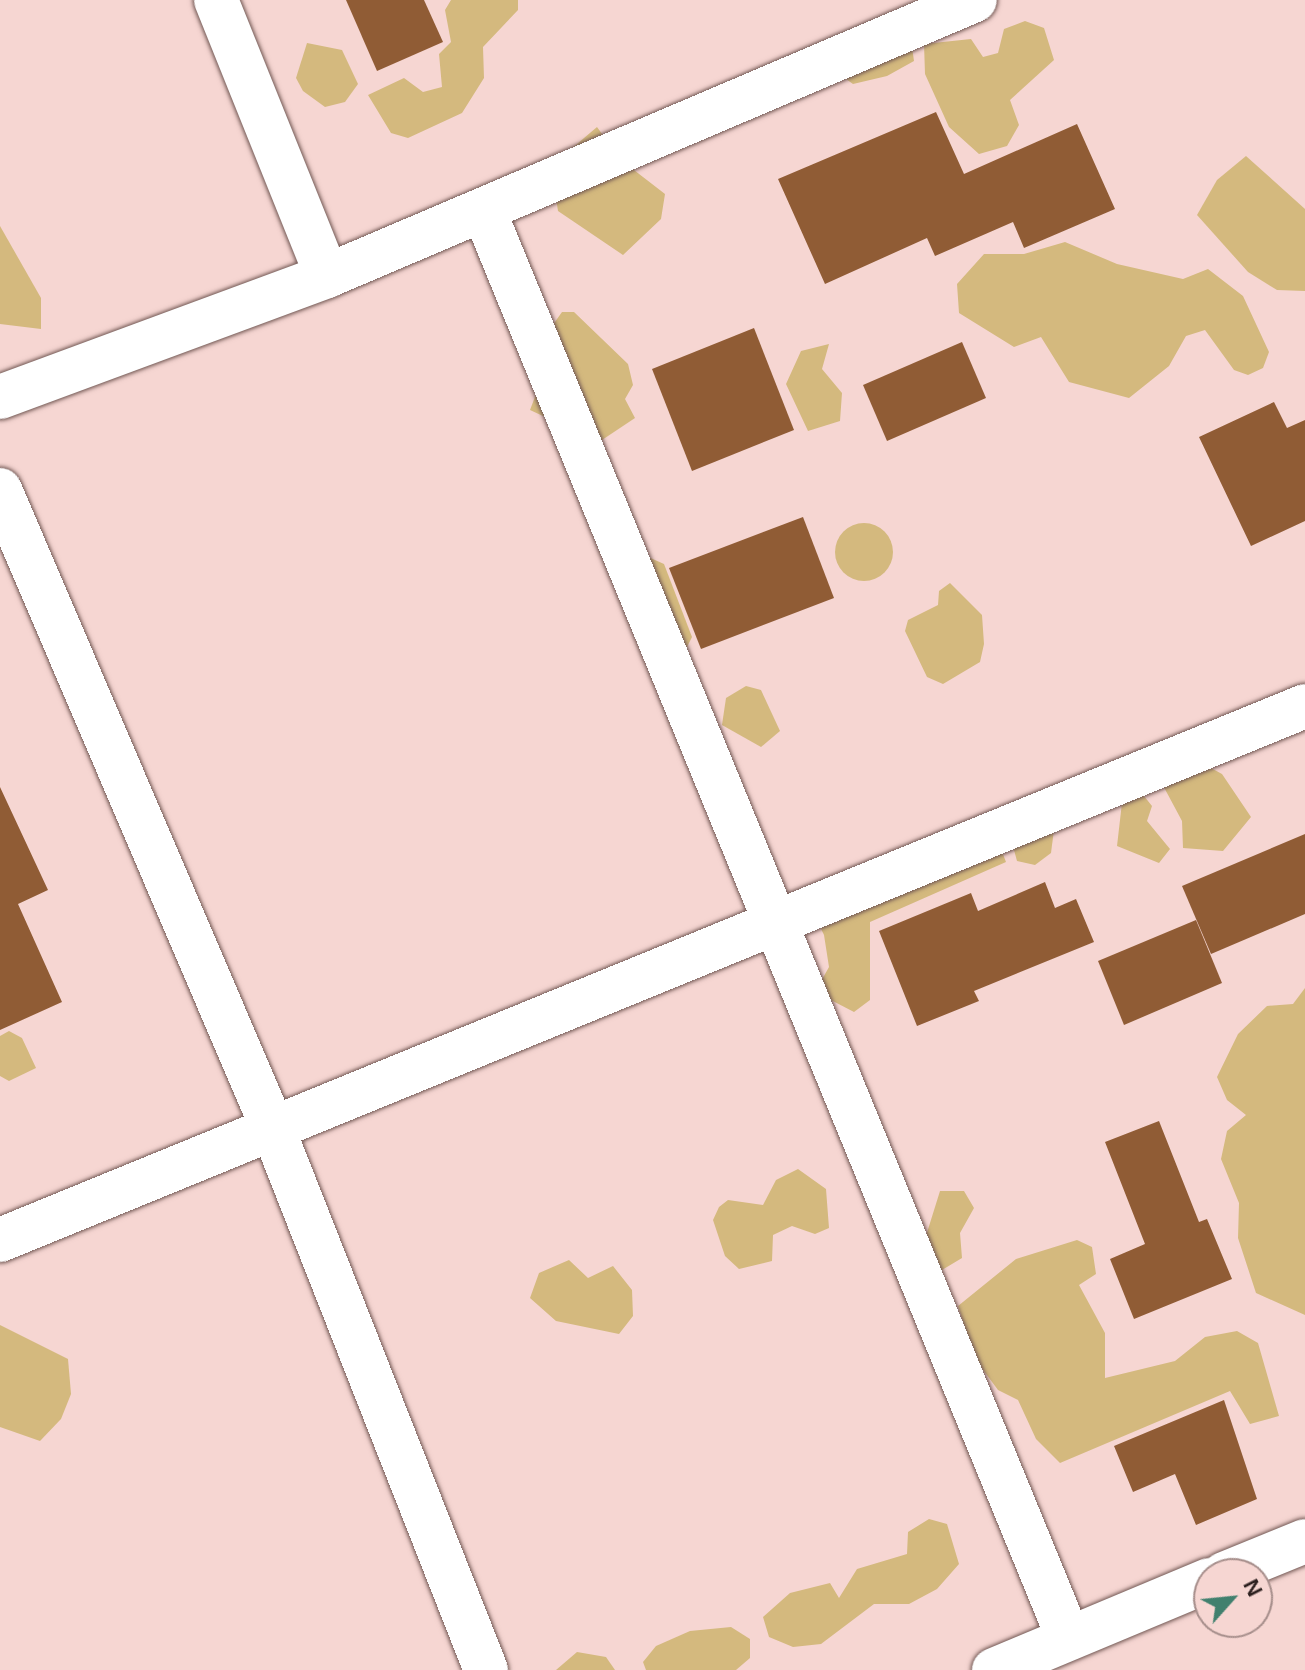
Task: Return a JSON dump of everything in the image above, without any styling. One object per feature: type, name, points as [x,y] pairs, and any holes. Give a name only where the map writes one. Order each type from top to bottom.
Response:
[{"type":"street","points":[[216,0],[327,276]]},
{"type":"street","points":[[0,397],[327,276],[484,211],[908,12],[975,0]]},
{"type":"street","points":[[484,211],[772,921],[1068,1637]]},
{"type":"street","points":[[0,490],[271,1124],[486,1670]]},
{"type":"street","points":[[0,1240],[271,1124],[1305,706]]},
{"type":"street","points":[[1263,1558],[1305,1541]]},
{"type":"street","points":[[994,1670],[1193,1586]]},
{"type":"shaded area","points":[[451,0],[518,0],[518,10],[483,47],[484,78],[462,113],[408,138],[391,133],[368,95],[404,78],[423,92],[442,87],[439,54],[451,42],[445,10]]},
{"type":"shaded area","points":[[1025,21],[1044,28],[1054,60],[1010,100],[1019,125],[1007,146],[979,154],[949,127],[925,74],[924,44],[971,39],[983,57],[998,53],[1004,29]]},
{"type":"shaded area","points":[[307,43],[342,50],[358,84],[345,102],[325,107],[303,91],[296,78]]},
{"type":"shaded area","points":[[912,47],[914,61],[887,76],[853,84],[839,74]]},
{"type":"shaded area","points":[[597,127],[621,160],[665,194],[661,219],[623,255],[558,211],[551,166]]},
{"type":"shaded area","points":[[1246,156],[1305,209],[1305,291],[1277,290],[1248,272],[1197,215],[1217,180]]},
{"type":"shaded area","points":[[0,226],[41,298],[41,329],[0,324]]},
{"type":"shaded area","points":[[1065,242],[1117,264],[1183,279],[1208,269],[1243,296],[1269,352],[1263,368],[1248,375],[1234,370],[1205,330],[1186,336],[1169,366],[1129,398],[1069,382],[1041,337],[1014,347],[959,313],[957,284],[984,254],[1024,254]]},
{"type":"shaded area","points":[[562,312],[574,312],[628,364],[633,385],[625,399],[635,418],[599,442],[530,410],[546,368],[545,336]]},
{"type":"shaded area","points":[[829,344],[822,369],[842,393],[840,421],[808,431],[786,384],[801,351]]},
{"type":"shaded area","points":[[864,523],[875,525],[884,532],[891,541],[891,563],[884,572],[875,579],[864,581],[853,579],[844,572],[837,563],[835,552],[837,541],[844,532],[853,525]]},
{"type":"shaded area","points":[[646,556],[664,564],[692,637],[680,661]]},
{"type":"shaded area","points":[[950,583],[982,615],[984,644],[980,662],[943,684],[927,677],[905,631],[908,620],[938,605],[939,591]]},
{"type":"shaded area","points":[[746,686],[761,690],[780,731],[761,747],[722,725],[726,698]]},
{"type":"shaded area","points":[[1198,761],[1222,774],[1251,817],[1223,851],[1183,848],[1182,821],[1159,778]]},
{"type":"shaded area","points":[[1136,786],[1152,806],[1147,821],[1170,849],[1159,863],[1117,846],[1123,794]]},
{"type":"shaded area","points":[[1056,814],[1051,853],[1035,865],[1017,861],[1008,828]]},
{"type":"shaded area","points":[[997,839],[1006,862],[870,922],[870,1000],[854,1012],[827,998],[820,983],[829,967],[824,935],[809,904]]},
{"type":"shaded area","points":[[1305,988],[1305,1315],[1256,1293],[1238,1238],[1239,1203],[1221,1159],[1227,1131],[1246,1115],[1227,1100],[1217,1077],[1238,1034],[1267,1006],[1293,1004]]},
{"type":"shaded area","points":[[9,1031],[22,1038],[36,1068],[9,1081],[0,1076],[0,1036]]},
{"type":"shaded area","points":[[798,1169],[826,1189],[829,1228],[815,1234],[792,1226],[773,1235],[772,1261],[739,1269],[725,1256],[713,1220],[719,1207],[728,1200],[763,1205],[776,1180]]},
{"type":"shaded area","points":[[940,1191],[964,1191],[974,1208],[960,1233],[962,1258],[937,1273],[925,1239]]},
{"type":"shaded area","points":[[1077,1240],[1092,1247],[1096,1274],[1079,1285],[1105,1333],[1105,1378],[1175,1361],[1205,1337],[1237,1331],[1258,1343],[1279,1416],[1250,1424],[1230,1391],[1060,1463],[1036,1439],[1018,1400],[998,1390],[975,1359],[958,1306],[1016,1259]]},
{"type":"shaded area","points":[[569,1260],[588,1278],[613,1266],[632,1290],[633,1316],[619,1334],[556,1321],[530,1298],[539,1273]]},
{"type":"shaded area","points":[[0,1325],[68,1359],[71,1394],[61,1419],[40,1441],[0,1427]]},
{"type":"shaded area","points":[[929,1519],[947,1524],[959,1564],[937,1589],[909,1604],[874,1604],[821,1644],[793,1647],[769,1637],[763,1617],[790,1593],[830,1583],[839,1598],[857,1569],[907,1554],[908,1532]]},
{"type":"shaded area","points":[[731,1627],[750,1639],[750,1658],[736,1670],[646,1670],[643,1662],[656,1646],[690,1631]]},
{"type":"shaded area","points":[[577,1652],[606,1657],[615,1670],[556,1670]]},
{"type":"building","points":[[346,0],[424,0],[443,42],[377,71]]},
{"type":"building","points":[[936,112],[964,174],[1077,124],[1115,209],[1024,248],[1013,222],[935,256],[927,238],[825,284],[778,179]]},
{"type":"building","points":[[754,328],[794,430],[692,471],[652,369]]},
{"type":"building","points":[[962,342],[986,398],[887,441],[863,385]]},
{"type":"building","points":[[1274,402],[1287,428],[1305,420],[1305,521],[1251,546],[1199,437]]},
{"type":"building","points":[[803,517],[834,598],[701,649],[669,568]]},
{"type":"building","points":[[0,787],[48,890],[18,904],[62,1002],[0,1030]]},
{"type":"building","points":[[1305,834],[1305,914],[1211,954],[1182,886]]},
{"type":"building","points":[[1045,882],[1055,908],[1076,899],[1094,942],[974,991],[979,1001],[917,1026],[879,931],[971,893],[978,911]]},
{"type":"building","points":[[1196,920],[1222,983],[1124,1025],[1098,961]]},
{"type":"building","points":[[1159,1121],[1199,1222],[1207,1219],[1232,1279],[1134,1319],[1110,1259],[1145,1244],[1105,1142]]},
{"type":"building","points":[[1224,1400],[1257,1499],[1196,1525],[1175,1474],[1133,1492],[1114,1446]]}]
